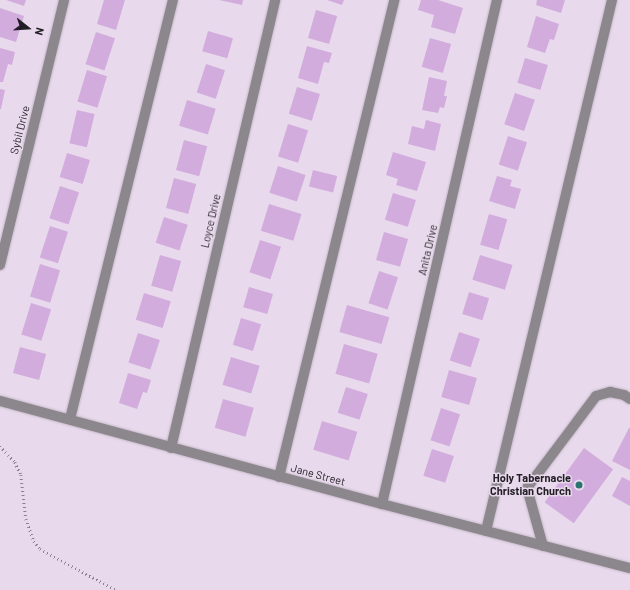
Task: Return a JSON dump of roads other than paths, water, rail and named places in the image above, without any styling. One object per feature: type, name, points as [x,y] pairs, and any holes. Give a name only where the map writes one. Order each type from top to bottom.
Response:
[{"type":"street","name":"Sybil Drive","points":[[0,265],[64,0]]},
{"type":"street","points":[[70,419],[173,0]]},
{"type":"street","name":"Loyce Drive","points":[[171,448],[276,0]]},
{"type":"street","points":[[279,477],[394,0]]},
{"type":"street","name":"Anita Drive","points":[[382,504],[497,0]]},
{"type":"street","points":[[486,531],[612,0]]},
{"type":"street","points":[[543,546],[527,488],[596,396],[610,392],[624,395],[630,399]]},
{"type":"street","name":"Jane Street","points":[[0,401],[279,477],[630,568]]},
{"type":"place","name":"Holy Tabernacle Christian Church","points":[[579,485]]}]
